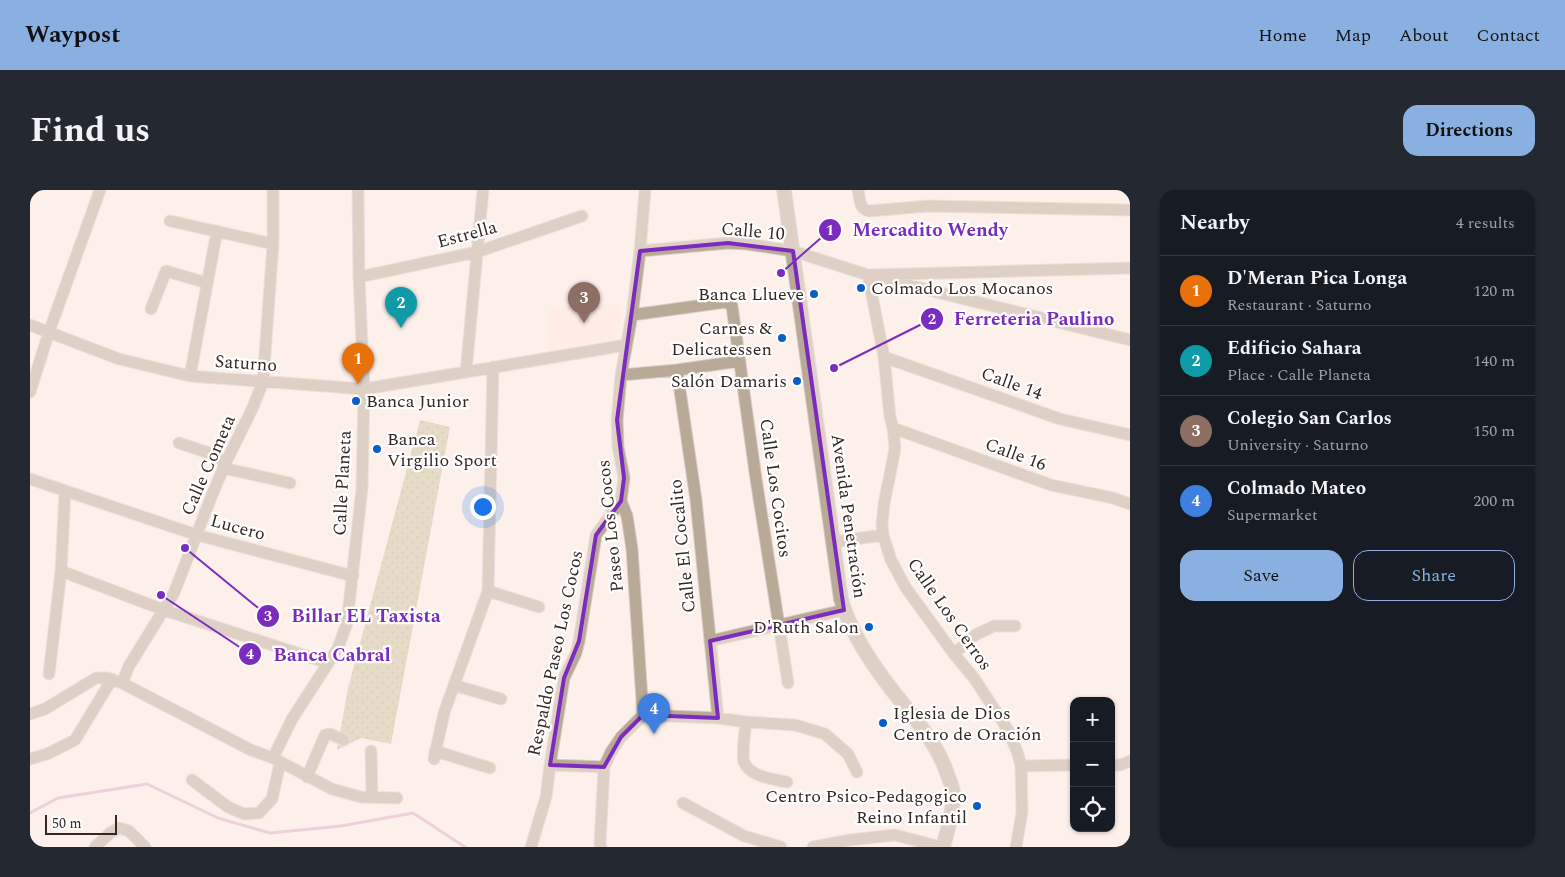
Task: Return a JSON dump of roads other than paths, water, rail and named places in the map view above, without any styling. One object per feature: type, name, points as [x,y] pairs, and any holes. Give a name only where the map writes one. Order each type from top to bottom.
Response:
[{"type":"street","points":[[30,392],[48,332],[100,190]]},
{"type":"street","name":"Calle Cometa","points":[[30,760],[75,740],[130,666],[174,593],[225,465],[253,407],[262,382],[273,244],[273,190]]},
{"type":"street","name":"Calle Planeta","points":[[192,780],[228,807],[244,814],[259,813],[272,800],[277,760],[292,719],[338,648],[346,623],[362,488],[364,389],[359,277],[358,190]]},
{"type":"street","points":[[466,372],[483,190]]},
{"type":"street","name":"Paseo Los Cocos","points":[[643,715],[632,549],[627,516],[621,501],[624,478],[618,447],[617,420],[621,375],[632,315],[640,251],[645,190]]},
{"type":"street","name":"Avenida Penetración","points":[[784,190],[844,610],[864,652],[930,737],[945,767],[953,794],[949,823],[942,847]]},
{"type":"street","points":[[858,190],[861,207],[869,211],[928,206],[1130,210]]},
{"type":"street","name":"Estrella","points":[[359,277],[477,252],[582,216]]},
{"type":"street","points":[[170,221],[273,244]]},
{"type":"street","points":[[190,376],[217,231]]},
{"type":"street","name":"Calle 10","points":[[640,251],[747,244],[792,252],[868,275],[1130,268]]},
{"type":"street","points":[[151,309],[166,271],[207,283]]},
{"type":"street","points":[[868,275],[1130,340]]},
{"type":"street","name":"Calle Los Cerros","points":[[868,275],[884,357],[895,449],[884,504],[883,535],[891,560],[906,588],[974,678],[1008,730],[1021,766],[1022,812],[1016,847]]},
{"type":"street","name":"Calle Los Cocitos","points":[[632,315],[726,302],[732,306],[756,479],[788,683]]},
{"type":"street","name":"Saturno","points":[[30,324],[119,359],[190,376],[364,389],[493,367]]},
{"type":"street","points":[[490,768],[435,755],[444,713],[488,591],[493,367],[626,345]]},
{"type":"street","name":"Calle 14","points":[[884,357],[1060,419],[1130,435]]},
{"type":"street","points":[[621,375],[677,370],[740,361]]},
{"type":"street","name":"Calle El Cocalito","points":[[677,370],[696,500],[718,718]]},
{"type":"street","name":"Calle 16","points":[[893,428],[1050,485],[1113,498],[1130,504]]},
{"type":"street","points":[[179,443],[209,453],[225,465],[290,484]]},
{"type":"street","name":"Lucero","points":[[30,479],[197,535],[353,576]]},
{"type":"street","points":[[49,674],[61,572],[65,491]]},
{"type":"street","name":"Respaldo Paseo Los Cocos","points":[[531,847],[546,797],[564,678],[576,653],[579,641],[596,535],[621,501]]},
{"type":"street","points":[[833,542],[883,535]]},
{"type":"street","points":[[61,572],[164,610],[328,663]]},
{"type":"street","points":[[488,591],[538,607]]},
{"type":"street","points":[[710,641],[844,610]]},
{"type":"street","points":[[954,654],[975,635],[994,626],[1015,626]]},
{"type":"street","points":[[30,714],[45,709],[96,678],[108,678],[250,750],[277,760],[332,789],[361,797],[396,798]]},
{"type":"street","points":[[454,685],[501,699]]},
{"type":"street","points":[[601,847],[604,767],[621,737],[643,715],[718,718],[795,725],[825,734],[848,754],[857,772]]},
{"type":"street","points":[[746,722],[744,762],[751,771],[764,777],[787,782]]},
{"type":"street","points":[[307,777],[325,735],[330,734],[344,740]]},
{"type":"street","points":[[372,751],[372,797]]},
{"type":"street","points":[[1115,764],[1120,765],[1130,761]]},
{"type":"street","points":[[550,765],[604,767]]},
{"type":"street","points":[[1021,766],[1070,765]]},
{"type":"street","points":[[683,803],[744,836],[781,847]]},
{"type":"street","points":[[95,847],[110,833],[119,828],[129,831],[145,847]]},
{"type":"street","points":[[813,847],[850,844],[895,835],[942,847]]},
{"type":"waterway","points":[[30,813],[58,798],[147,784],[218,818],[270,833],[341,826],[413,813],[465,847]]},
{"type":"place","name":"Mercadito Wendy","points":[[781,273]]},
{"type":"place","name":"Colmado Los Mocanos","points":[[861,288]]},
{"type":"place","name":"Banca Llueve","points":[[814,294]]},
{"type":"place","name":"Colegio San Carlos","points":[[584,323]]},
{"type":"place","name":"Edificio Sahara","points":[[401,328]]},
{"type":"place","name":"Carnes & Delicatessen","points":[[782,338]]},
{"type":"place","name":"Ferreteria Paulino","points":[[834,368]]},
{"type":"place","name":"Salón Damaris","points":[[797,381]]},
{"type":"place","name":"D'Meran Pica Longa","points":[[358,384]]},
{"type":"place","name":"Banca Junior","points":[[356,401]]},
{"type":"place","name":"Banca Virgilio Sport","points":[[377,449]]},
{"type":"place","name":"Billar EL Taxista","points":[[185,548]]},
{"type":"place","name":"Banca Cabral","points":[[161,595]]},
{"type":"place","name":"D'Ruth Salon","points":[[869,627]]},
{"type":"place","name":"Iglesia de Dios Centro de Oración","points":[[883,723]]},
{"type":"place","name":"Colmado Mateo","points":[[654,734]]},
{"type":"place","name":"Centro Psico-Pedagogico Reino Infantil","points":[[977,806]]}]
